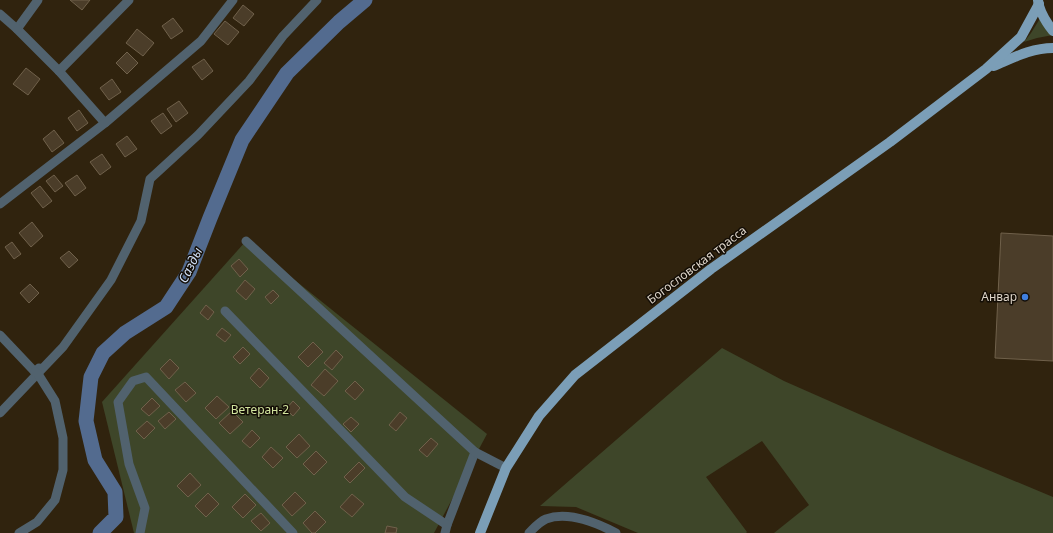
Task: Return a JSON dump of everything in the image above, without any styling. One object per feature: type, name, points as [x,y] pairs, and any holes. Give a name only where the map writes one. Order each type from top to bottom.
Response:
[{"type":"main road","points":[[1038,2],[1046,22],[1053,31]]},
{"type":"main road","points":[[986,69],[1021,37],[1038,2]]},
{"type":"main road","points":[[986,69],[1028,52],[1039,49],[1053,48]]},
{"type":"main road","name":"Богословская трасса","points":[[480,533],[506,468],[539,416],[575,375],[711,270],[890,142],[986,69]]},
{"type":"street","points":[[17,29],[38,0]]},
{"type":"street","points":[[59,71],[129,0]]},
{"type":"street","points":[[0,204],[105,123],[201,41],[233,0]]},
{"type":"street","points":[[0,413],[36,373],[63,347],[111,280],[141,221],[150,179],[198,135],[249,81],[283,36],[316,0]]},
{"type":"street","points":[[0,14],[59,71],[105,123]]},
{"type":"street","points":[[246,241],[475,452],[506,468]]},
{"type":"street","points":[[225,311],[405,497],[446,529],[475,452]]},
{"type":"street","points":[[0,335],[36,373],[55,401],[63,438],[63,470],[55,500],[37,522],[19,533]]},
{"type":"street","points":[[140,533],[145,508],[129,464],[118,402],[133,381],[146,377],[293,533]]},
{"type":"street","points":[[529,533],[546,519],[559,517],[588,521],[616,533]]},
{"type":"green space","points":[[1041,17],[1053,35],[1024,42],[1031,33]]},
{"type":"green space","name":"Ветеран-2","points":[[246,241],[487,434],[434,533],[134,533],[102,402]]},
{"type":"green space","points":[[722,348],[784,381],[945,452],[1053,497],[1053,533],[774,533],[809,505],[762,441],[706,477],[747,532],[746,533],[638,533],[576,507],[540,506]]},
{"type":"building","points":[[70,0],[90,0],[82,10]]},
{"type":"building","points":[[243,5],[254,14],[244,26],[233,18]]},
{"type":"building","points":[[173,18],[183,31],[171,39],[162,26]]},
{"type":"building","points":[[225,21],[239,32],[228,45],[214,34]]},
{"type":"building","points":[[137,29],[154,43],[143,56],[126,43]]},
{"type":"building","points":[[127,52],[138,63],[127,74],[116,63]]},
{"type":"building","points":[[204,59],[213,71],[202,80],[192,67]]},
{"type":"building","points":[[26,68],[40,79],[28,95],[13,84]]},
{"type":"building","points":[[112,79],[121,92],[109,100],[100,88]]},
{"type":"building","points":[[179,101],[188,113],[176,122],[167,109]]},
{"type":"building","points":[[79,110],[88,123],[77,131],[68,118]]},
{"type":"building","points":[[163,113],[172,126],[161,134],[151,121]]},
{"type":"building","points":[[54,130],[64,143],[52,152],[43,139]]},
{"type":"building","points":[[127,136],[137,149],[125,157],[116,144]]},
{"type":"building","points":[[102,154],[111,167],[100,175],[90,162]]},
{"type":"building","points":[[54,175],[63,186],[55,192],[46,181]]},
{"type":"building","points":[[77,175],[86,188],[75,196],[65,183]]},
{"type":"building","points":[[40,186],[52,201],[43,208],[31,193]]},
{"type":"building","points":[[32,222],[43,236],[31,247],[19,233]]},
{"type":"building","name":"Анвар","points":[[1001,233],[1053,236],[1053,361],[995,358]]},
{"type":"building","points":[[12,242],[21,254],[14,259],[5,247]]},
{"type":"building","points":[[69,251],[78,260],[69,268],[60,258]]},
{"type":"building","points":[[239,259],[248,269],[240,277],[231,266]]},
{"type":"building","points":[[245,280],[255,289],[246,300],[236,291]]},
{"type":"building","points":[[30,284],[39,293],[29,303],[20,293]]},
{"type":"building","points":[[273,290],[279,296],[271,304],[265,297]]},
{"type":"building","points":[[206,305],[214,312],[208,320],[200,313]]},
{"type":"building","points":[[222,328],[231,335],[225,342],[216,335]]},
{"type":"building","points":[[313,342],[323,352],[308,367],[298,357]]},
{"type":"building","points":[[243,347],[250,354],[240,364],[233,357]]},
{"type":"building","points":[[336,350],[343,357],[332,370],[324,363]]},
{"type":"building","points":[[170,359],[179,368],[169,379],[160,369]]},
{"type":"building","points":[[259,368],[269,378],[260,388],[250,378]]},
{"type":"building","points":[[325,369],[338,381],[324,396],[311,385]]},
{"type":"building","points":[[355,381],[364,390],[355,400],[345,391]]},
{"type":"building","points":[[185,382],[196,393],[186,402],[175,390]]},
{"type":"building","points":[[217,396],[229,407],[216,419],[205,408]]},
{"type":"building","points":[[152,398],[160,406],[149,416],[141,409]]},
{"type":"building","points":[[293,401],[300,408],[293,416],[286,409]]},
{"type":"building","points":[[232,411],[243,422],[230,434],[219,423]]},
{"type":"building","points":[[169,412],[176,419],[165,429],[158,421]]},
{"type":"building","points":[[400,412],[407,418],[396,431],[389,425]]},
{"type":"building","points":[[351,417],[359,424],[351,432],[343,424]]},
{"type":"building","points":[[147,421],[155,428],[144,439],[136,431]]},
{"type":"building","points":[[252,430],[260,438],[250,448],[242,441]]},
{"type":"building","points":[[299,434],[310,446],[297,458],[286,447]]},
{"type":"building","points":[[431,438],[438,444],[427,457],[419,450]]},
{"type":"building","points":[[271,447],[283,458],[273,468],[262,457]]},
{"type":"building","points":[[316,451],[327,462],[314,475],[303,464]]},
{"type":"building","points":[[359,462],[365,468],[350,483],[344,477]]},
{"type":"building","points":[[190,473],[201,485],[188,497],[177,486]]},
{"type":"building","points":[[295,492],[306,503],[292,516],[282,505]]},
{"type":"building","points":[[208,493],[219,504],[206,517],[195,506]]},
{"type":"building","points":[[245,494],[256,505],[243,518],[232,507]]},
{"type":"building","points":[[352,494],[364,504],[352,517],[340,507]]},
{"type":"building","points":[[315,511],[326,522],[315,533],[312,533],[303,523]]},
{"type":"building","points":[[261,513],[270,523],[261,531],[251,521]]},
{"type":"building","points":[[387,526],[397,528],[396,533],[385,533]]},
{"type":"waterway","name":"Сазды","points":[[100,533],[116,517],[115,492],[95,460],[86,421],[91,377],[103,353],[125,333],[166,307],[189,272],[242,140],[287,73],[339,22],[365,0]]},
{"type":"place","name":"Анвар","points":[[1025,297]]}]
